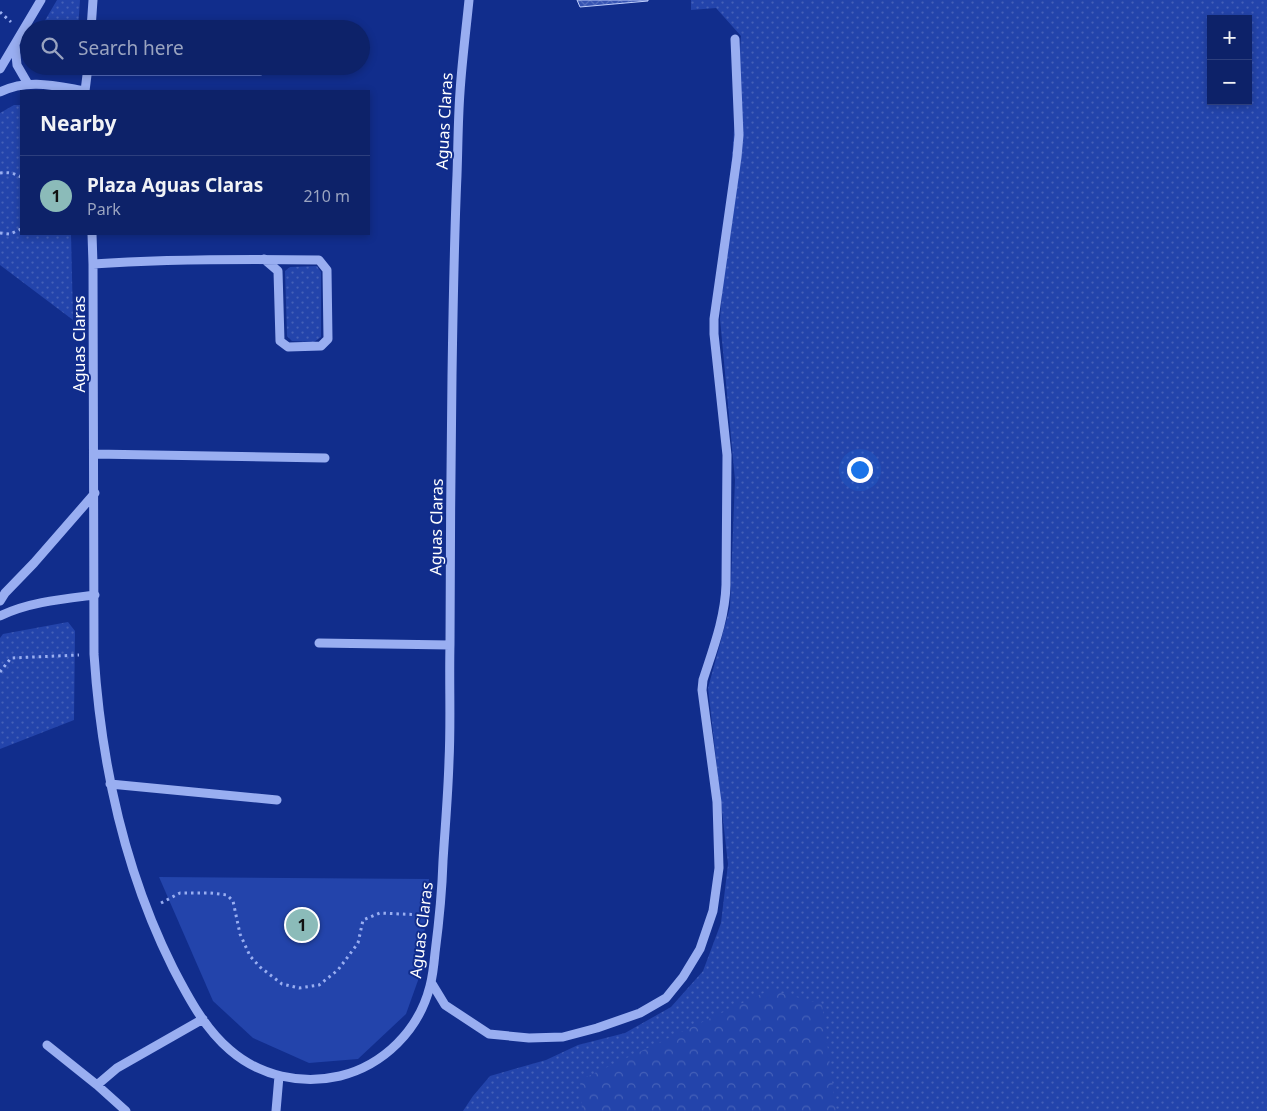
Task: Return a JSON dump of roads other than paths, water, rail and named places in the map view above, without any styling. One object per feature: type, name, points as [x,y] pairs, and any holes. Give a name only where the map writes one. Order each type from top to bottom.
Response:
[{"type":"street","points":[[29,20],[41,0]]},
{"type":"street","points":[[92,20],[93,0]]},
{"type":"street","name":"Aguas Claras","points":[[92,235],[95,493],[94,654],[102,741],[122,836],[148,911],[167,956],[189,999],[221,1042],[244,1061],[261,1070],[279,1076],[310,1080],[344,1075],[362,1069],[379,1059],[407,1034],[418,1018],[431,982],[440,915],[450,760],[454,254],[460,93],[469,0]]},
{"type":"street","points":[[0,69],[20,35]]},
{"type":"street","points":[[431,982],[445,1005],[489,1034],[529,1038],[563,1037],[597,1028],[640,1013],[666,998],[684,976],[700,949],[713,911],[719,868],[719,838],[717,802],[702,690],[703,680],[726,602],[727,455],[714,319],[738,150],[735,38]]},
{"type":"street","points":[[14,45],[17,65],[20,70]]},
{"type":"street","points":[[23,75],[28,84]]},
{"type":"street","points":[[85,90],[86,75]]},
{"type":"street","points":[[0,92],[10,87],[28,84],[44,84],[79,90]]},
{"type":"street","points":[[93,264],[137,261],[264,259],[319,260],[327,270],[328,339],[321,346],[288,347],[280,341],[278,270],[264,259]]},
{"type":"street","points":[[94,454],[325,458]]},
{"type":"street","points":[[0,601],[5,593],[95,493]]},
{"type":"street","points":[[0,616],[12,610],[36,604],[95,595]]},
{"type":"street","points":[[319,644],[450,645]]},
{"type":"street","points":[[110,784],[277,800]]},
{"type":"street","points":[[97,1085],[117,1068],[203,1019]]},
{"type":"street","points":[[47,1045],[126,1111]]},
{"type":"street","points":[[276,1111],[279,1076]]},
{"type":"place","name":"Plaza Aguas Claras","points":[[302,925]]}]
